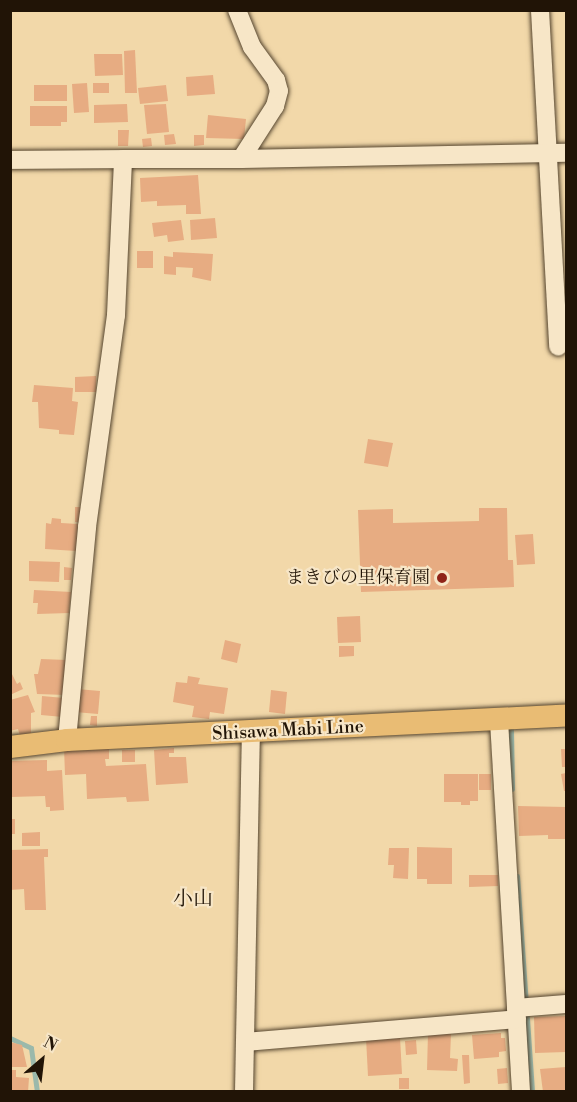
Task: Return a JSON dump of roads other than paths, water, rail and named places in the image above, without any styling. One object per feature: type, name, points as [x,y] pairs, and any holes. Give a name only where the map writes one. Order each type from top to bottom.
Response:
[{"type":"main road","name":"Shisawa Mabi Line","points":[[10,747],[67,740],[251,733],[567,716]]},
{"type":"street","points":[[237,10],[252,47],[276,80],[279,91],[275,106],[241,159]]},
{"type":"street","points":[[540,10],[558,347]]},
{"type":"street","points":[[10,160],[241,159],[567,153]]},
{"type":"street","points":[[67,740],[87,527],[116,315],[123,159]]},
{"type":"street","points":[[499,721],[521,1010],[521,1092]]},
{"type":"street","points":[[244,1092],[251,733]]},
{"type":"street","points":[[245,1042],[567,1004]]},
{"type":"waterway","points":[[511,730],[512,789]]},
{"type":"waterway","points":[[517,876],[532,1092]]},
{"type":"waterway","points":[[10,1038],[31,1048],[37,1092]]},
{"type":"place","name":"まきびの里保育園","points":[[442,578]]},
{"type":"district","name":"小山","points":[[193,899]]}]
